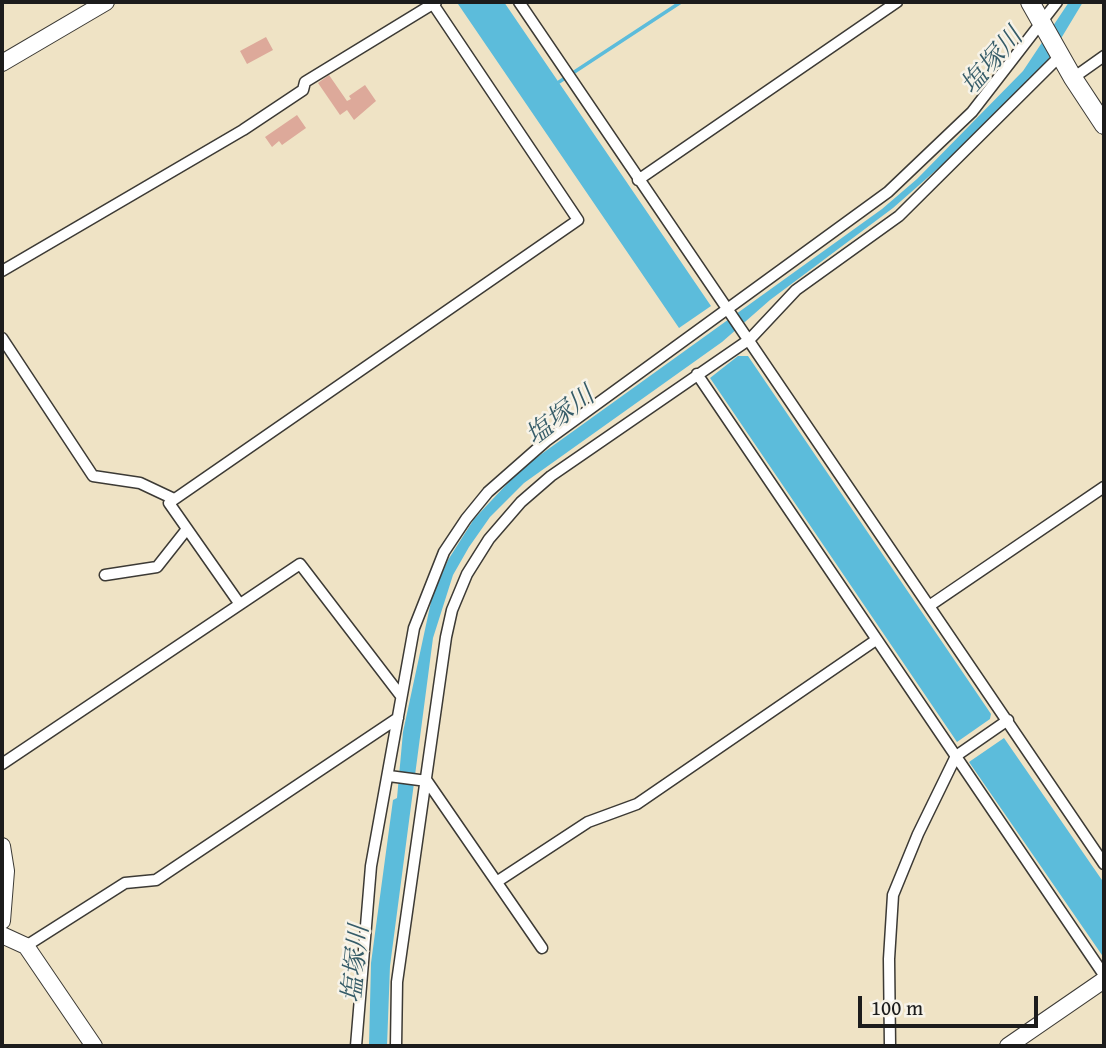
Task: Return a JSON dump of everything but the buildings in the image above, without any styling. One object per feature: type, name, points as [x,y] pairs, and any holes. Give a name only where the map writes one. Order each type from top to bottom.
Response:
[{"type":"main road","points":[[1030,2],[1057,52],[1104,125]]},
{"type":"street","points":[[2,63],[106,2]]},
{"type":"street","points":[[519,2],[1104,864]]},
{"type":"street","points":[[638,180],[897,2]]},
{"type":"street","points":[[356,1046],[371,866],[401,696],[414,628],[444,552],[481,501],[545,441],[727,306],[888,192],[972,113],[1044,28],[1057,2]]},
{"type":"street","points":[[2,271],[243,130],[303,90],[305,82],[435,3],[578,220],[169,503],[239,603]]},
{"type":"street","points":[[396,1046],[397,982],[423,780],[452,610],[467,574],[489,538],[521,502],[551,476],[750,339],[796,290],[899,216],[1057,52]]},
{"type":"street","points":[[1073,78],[1104,56]]},
{"type":"street","points":[[2,338],[93,476],[140,483],[174,499]]},
{"type":"street","points":[[697,374],[1104,978],[1008,1046]]},
{"type":"street","points":[[929,606],[1104,487]]},
{"type":"street","points":[[105,575],[157,567],[187,529]]},
{"type":"street","points":[[2,764],[300,564],[401,696]]},
{"type":"street","points":[[498,881],[588,822],[637,804],[876,640]]},
{"type":"street","points":[[26,946],[125,883],[156,880],[398,718]]},
{"type":"street","points":[[890,1046],[889,959],[893,895],[918,834],[956,756],[1008,720]]},
{"type":"street","points":[[389,776],[423,780],[498,881],[542,948]]},
{"type":"street","points":[[2,846],[6,871],[2,921]]},
{"type":"street","points":[[2,935],[26,946],[94,1046]]},
{"type":"water","points":[[504,2],[711,306],[679,328],[458,4]]},
{"type":"water","name":"塩塚川","points":[[1069,2],[1083,2],[1045,65],[950,158],[893,208],[770,300],[722,342],[524,483],[490,517],[469,547],[453,575],[433,638],[390,966],[387,1046],[369,1046],[371,963],[393,800],[397,798],[403,732],[432,597],[448,560],[474,519],[522,468],[882,209],[917,179],[1023,71]]},
{"type":"water","points":[[738,356],[748,356],[991,714],[990,719],[957,742],[710,378]]},
{"type":"water","points":[[1004,738],[1104,883],[1104,958],[969,762]]},
{"type":"waterway","points":[[559,82],[681,2]]}]
